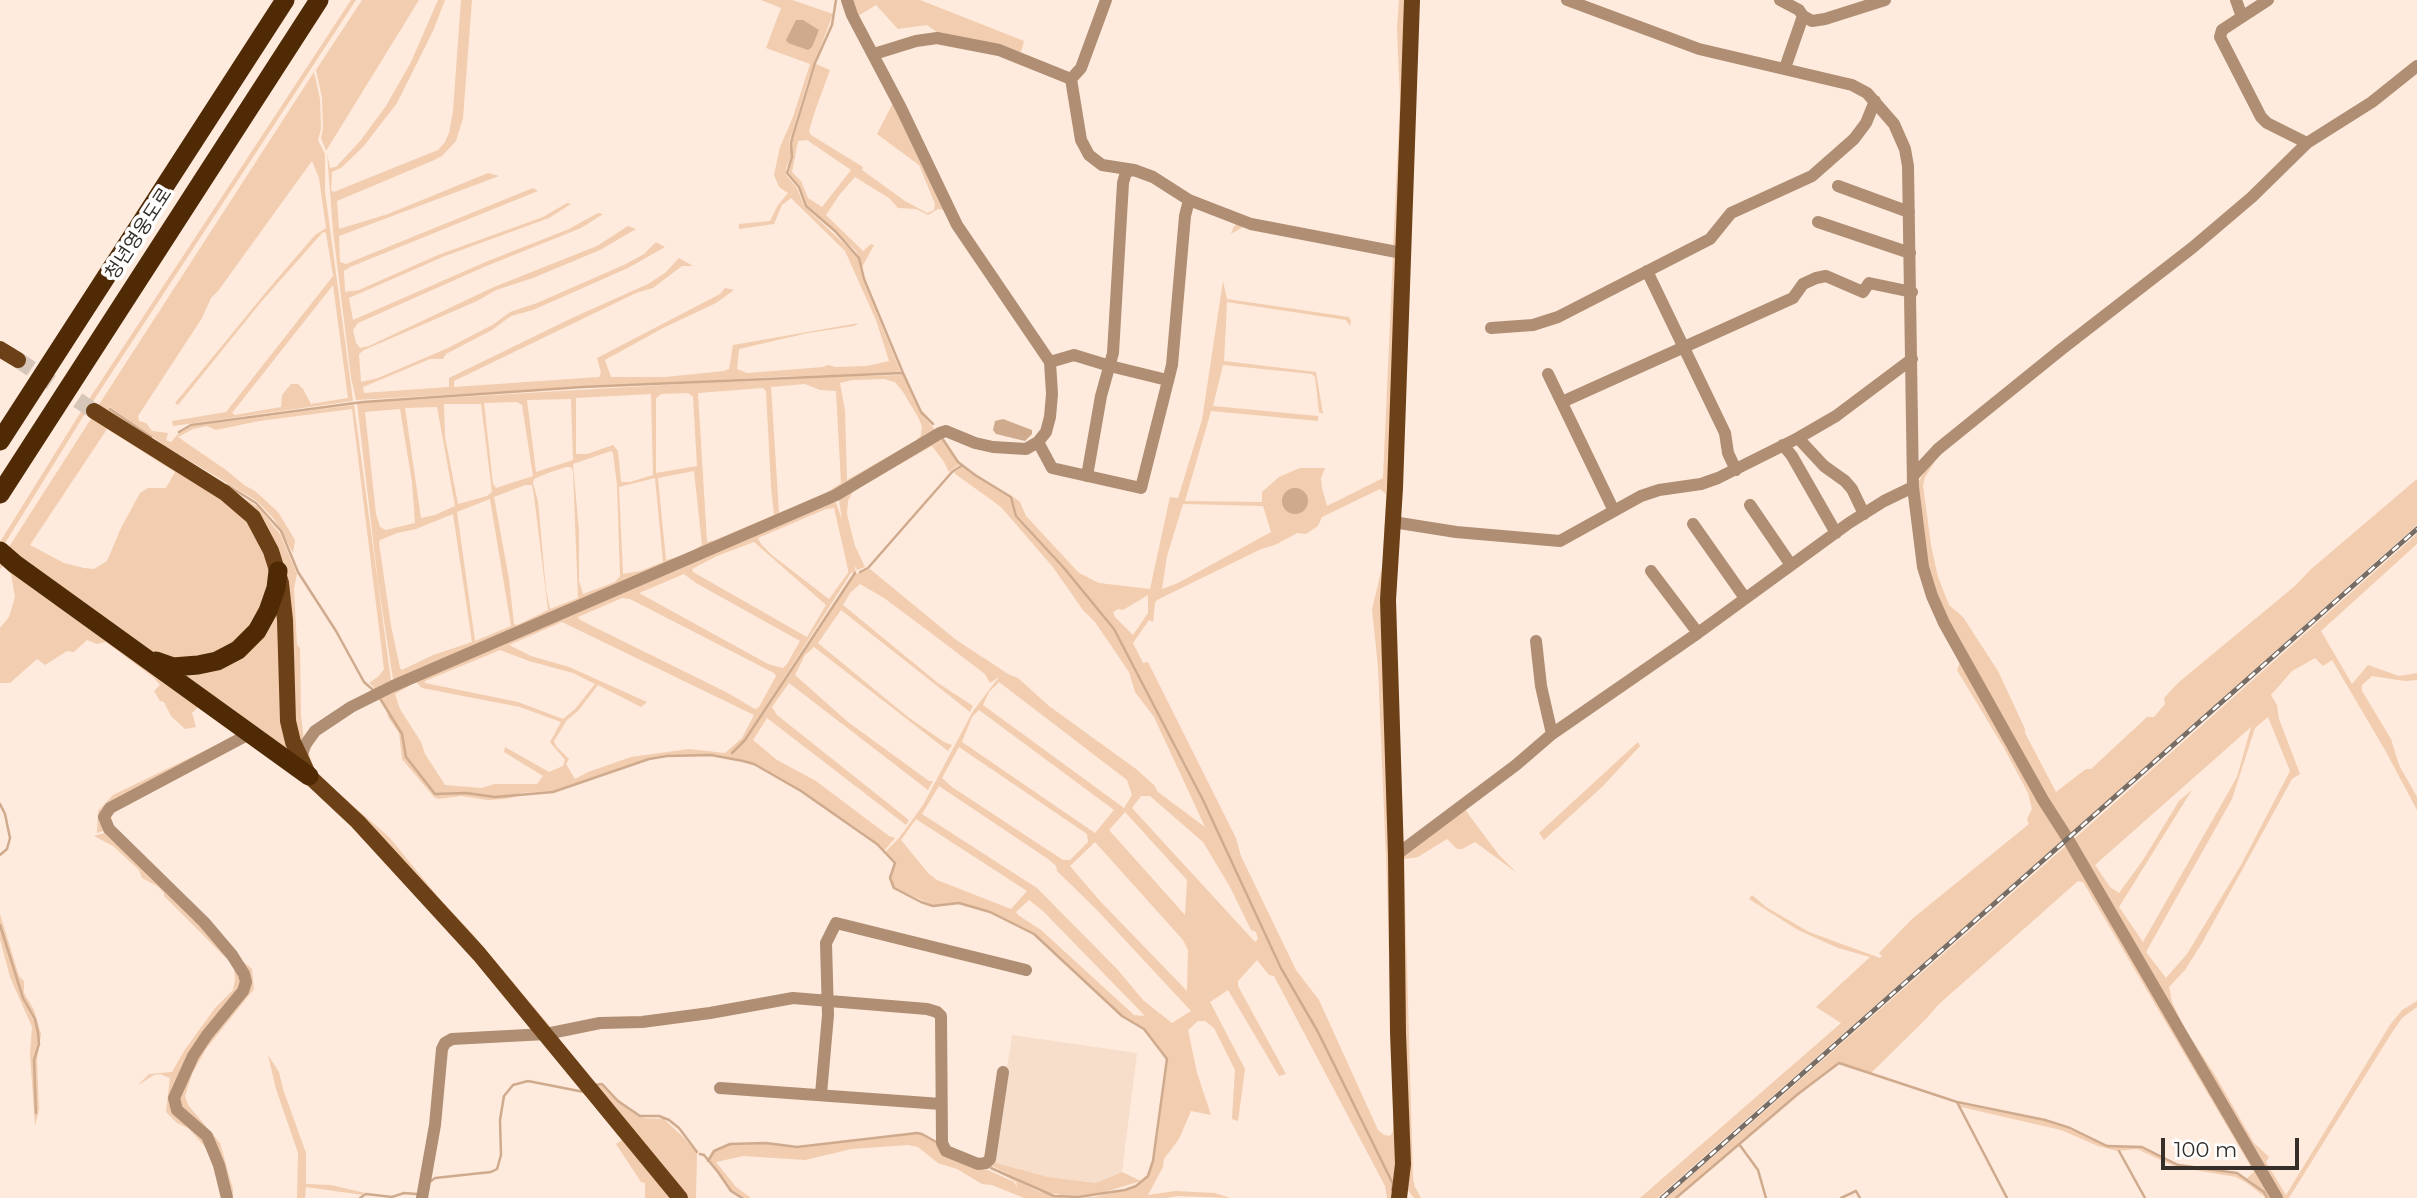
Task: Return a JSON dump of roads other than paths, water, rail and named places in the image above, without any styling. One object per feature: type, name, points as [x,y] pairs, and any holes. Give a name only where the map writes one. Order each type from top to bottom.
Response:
[{"type":"highway","name":"청년영웅도로","points":[[0,441],[285,0]]},
{"type":"highway","name":"청년영웅도로","points":[[0,494],[319,0]]},
{"type":"highway","points":[[0,551],[251,733],[305,768]]},
{"type":"highway","points":[[139,653],[173,667],[208,664],[230,655],[257,631],[272,601],[278,571]]},
{"type":"main road","points":[[1399,1198],[1403,1164],[1388,600],[1412,0]]},
{"type":"main road","points":[[0,349],[18,360]]},
{"type":"main road","points":[[94,411],[225,493],[246,510],[262,532],[278,571],[285,620],[287,714],[293,743],[305,768],[406,872],[479,954],[680,1198]]},
{"type":"street","points":[[305,768],[305,745],[315,731],[351,707],[393,685],[836,495],[940,433],[946,431],[993,447],[1026,449],[1038,442],[1046,432],[1052,394],[1050,362],[957,225],[847,0]]},
{"type":"street","points":[[1071,79],[1081,68],[1106,0]]},
{"type":"street","points":[[1567,0],[1699,48],[1852,85],[1867,93],[1894,124],[1905,149],[1908,166],[1913,482],[1923,567],[1932,596],[1944,623],[2043,800],[2277,1198]]},
{"type":"street","points":[[1780,0],[1812,21],[1885,0]]},
{"type":"street","points":[[2236,0],[2242,17]]},
{"type":"street","points":[[2268,0],[2222,30],[2220,37],[2261,117],[2267,123],[2307,143]]},
{"type":"street","points":[[1785,68],[1803,16]]},
{"type":"street","points":[[874,54],[916,41],[937,38],[999,51],[1071,79]]},
{"type":"street","points":[[1396,855],[1516,765],[1552,734],[1836,533],[1913,482],[1938,449],[2192,248],[2252,197],[2307,143],[2372,102],[2417,66]]},
{"type":"street","points":[[1071,79],[1080,140],[1089,155],[1102,165],[1134,170],[1153,177],[1189,200],[1251,224],[1402,253]]},
{"type":"street","points":[[1491,328],[1533,325],[1558,317],[1710,239],[1723,222],[1738,210],[1812,176],[1854,139],[1866,124],[1875,101]]},
{"type":"street","points":[[1087,476],[1114,341],[1123,183],[1126,172],[1134,170]]},
{"type":"street","points":[[1838,186],[1909,212]]},
{"type":"street","points":[[1038,442],[1052,468],[1141,488],[1172,365],[1185,216],[1189,200]]},
{"type":"street","points":[[1818,222],[1910,253]]},
{"type":"street","points":[[1647,271],[1725,433],[1728,453],[1736,470]]},
{"type":"street","points":[[1562,402],[1793,298],[1803,284],[1816,278],[1826,276],[1863,292],[1869,283],[1912,292]]},
{"type":"street","points":[[1050,362],[1074,355],[1167,380]]},
{"type":"street","points":[[1393,522],[1560,541],[1641,496],[1658,490],[1701,484],[1736,470],[1798,438],[1836,416],[1912,359]]},
{"type":"street","points":[[1548,374],[1614,511]]},
{"type":"street","points":[[1798,438],[1824,466],[1852,489],[1864,514]]},
{"type":"street","points":[[1783,445],[1836,533]]},
{"type":"street","points":[[1750,505],[1791,565]]},
{"type":"street","points":[[1693,524],[1745,598]]},
{"type":"street","points":[[1651,571],[1698,633]]},
{"type":"street","points":[[1535,641],[1541,686],[1552,734]]},
{"type":"street","points":[[226,1198],[219,1165],[207,1136],[177,1110],[174,1098],[206,1035],[243,991],[246,982],[244,974],[204,922],[109,829],[104,817],[110,808],[251,733]]},
{"type":"street","points":[[821,1094],[828,1015],[825,943],[836,923],[1026,970]]},
{"type":"street","points":[[422,1198],[435,1125],[442,1049],[445,1043],[452,1039],[546,1034],[600,1023],[642,1022],[793,998],[911,1006],[937,1012],[941,1016],[943,1047],[941,1130],[946,1151],[968,1162],[986,1163],[990,1159],[1003,1072]]},
{"type":"street","points":[[720,1088],[941,1104]]},
{"type":"waterway","points":[[836,0],[832,25],[815,63],[793,135],[792,157],[787,173],[799,187],[806,206],[835,231],[859,258],[864,279],[903,373]]},
{"type":"waterway","points":[[179,432],[191,425],[363,402],[583,387],[903,373],[921,412],[933,424]]},
{"type":"waterway","points":[[110,409],[151,437]]},
{"type":"waterway","points":[[942,438],[958,462],[1011,497],[1016,516],[1064,568],[1114,629],[1203,800],[1281,968],[1318,1032],[1393,1184],[1392,1190]]},
{"type":"waterway","points":[[860,572],[868,568],[952,472],[961,466]]},
{"type":"waterway","points":[[227,485],[256,503],[281,531],[298,572],[336,631],[364,682],[372,689]]},
{"type":"waterway","points":[[732,753],[745,740],[855,573]]},
{"type":"waterway","points":[[381,700],[402,734],[406,757],[435,794],[466,793],[495,797],[553,792],[649,759],[667,756],[711,755],[743,761],[754,764],[801,791],[877,844],[895,863],[890,878],[894,888],[933,906],[959,903],[990,912],[1034,934],[1122,1016],[1144,1029],[1167,1059],[1153,1161],[1148,1176],[1136,1186],[1078,1197],[1054,1196],[991,1168]]},
{"type":"waterway","points":[[0,804],[10,838],[7,849],[0,855]]},
{"type":"waterway","points":[[0,925],[23,998],[35,1019],[38,1033],[39,1044],[34,1060],[36,1113]]},
{"type":"waterway","points":[[1676,1198],[1798,1094],[1839,1063],[1957,1102],[2045,1120],[2070,1128],[2107,1146],[2142,1147],[2178,1165],[2237,1173],[2264,1192],[2267,1198]]},
{"type":"waterway","points":[[431,1181],[435,1178],[491,1172],[497,1169],[501,1155],[500,1120],[504,1096],[513,1085],[528,1081],[584,1092]]},
{"type":"waterway","points":[[595,1085],[602,1084],[618,1101],[640,1116],[659,1116],[669,1120],[679,1128],[697,1152]]},
{"type":"waterway","points":[[1957,1102],[2007,1198]]},
{"type":"waterway","points":[[708,1161],[714,1151],[730,1144],[766,1143],[797,1147],[917,1133],[938,1143]]},
{"type":"waterway","points":[[1739,1144],[1758,1170],[1766,1198]]},
{"type":"waterway","points":[[2119,1151],[2145,1198]]},
{"type":"waterway","points":[[700,1154],[704,1155],[731,1191],[742,1198]]},
{"type":"waterway","points":[[1841,1198],[1856,1191],[1860,1198]]},
{"type":"waterway","points":[[360,1198],[366,1194],[392,1197],[404,1193],[417,1194]]},
{"type":"tunnel","points":[[18,360],[94,411]]},
{"type":"railway","points":[[1662,1198],[2417,529]]}]
